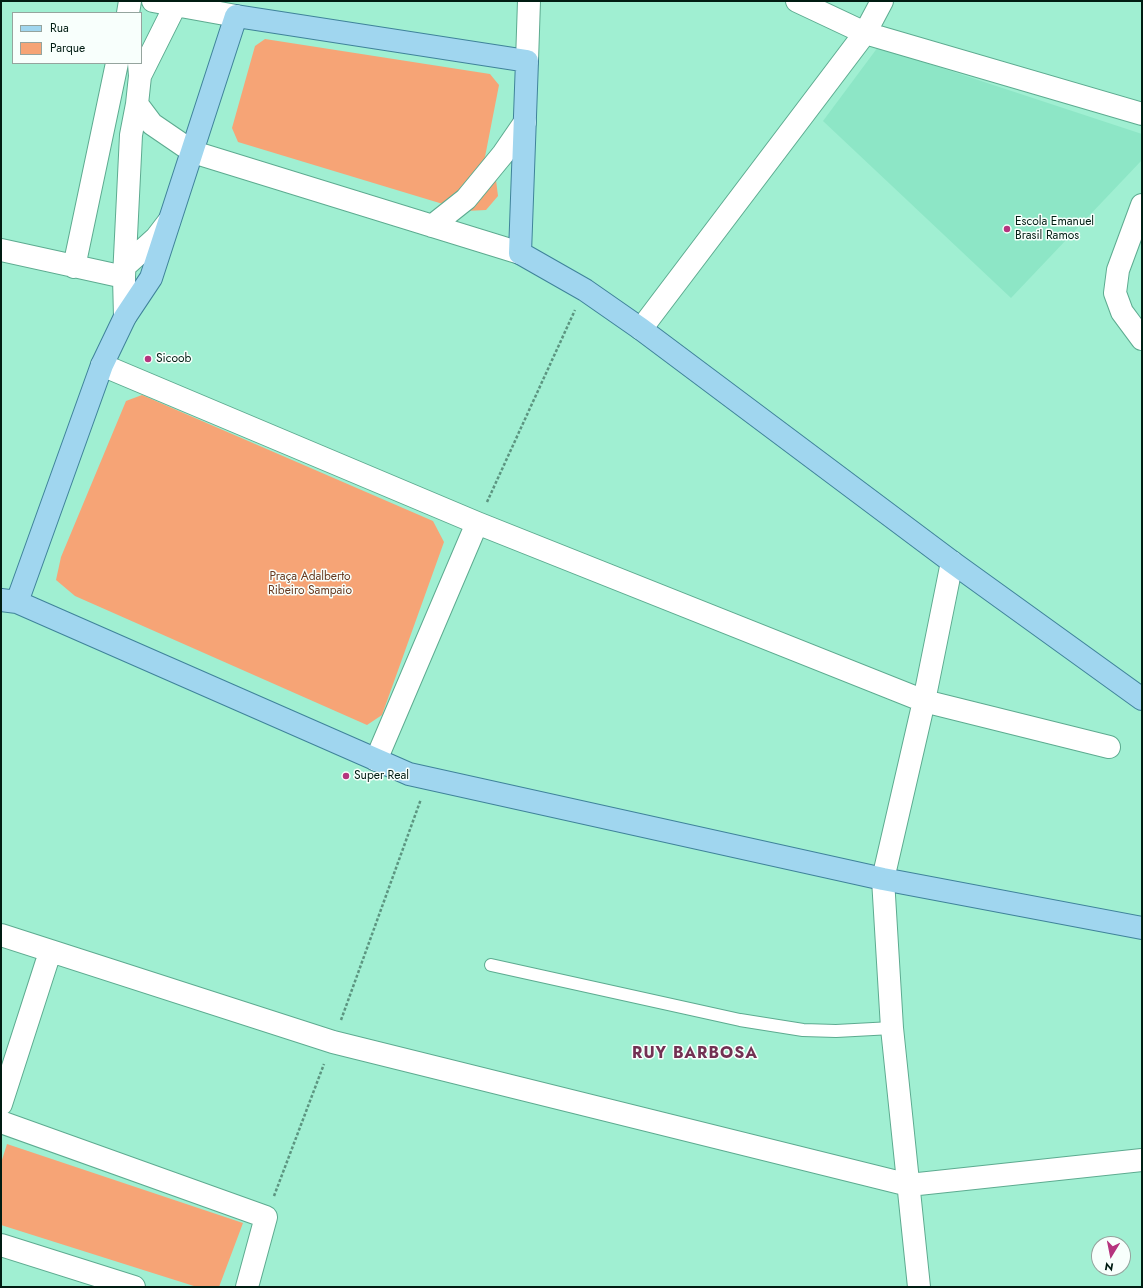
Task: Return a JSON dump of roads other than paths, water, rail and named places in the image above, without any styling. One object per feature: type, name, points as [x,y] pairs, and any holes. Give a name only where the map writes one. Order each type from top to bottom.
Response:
[{"type":"main road","points":[[1142,699],[952,562],[640,328],[585,290],[520,253],[527,61],[236,16],[151,278],[125,317],[102,365],[9,601],[408,774],[428,780],[883,879],[1142,928]]},
{"type":"street","points":[[128,12],[131,1]]},
{"type":"street","points":[[131,1],[133,12]]},
{"type":"street","points":[[153,1],[236,16]]},
{"type":"street","points":[[527,61],[529,1]]},
{"type":"street","points":[[797,1],[865,33],[1142,114]]},
{"type":"street","points":[[640,328],[865,33],[882,1]]},
{"type":"street","points":[[142,64],[175,6]]},
{"type":"street","points":[[74,267],[117,64]]},
{"type":"street","points":[[125,317],[124,271],[131,135],[137,104],[139,69]]},
{"type":"street","points":[[137,104],[152,124],[193,152],[520,253]]},
{"type":"street","points":[[432,226],[466,199],[503,154],[525,122]]},
{"type":"street","points":[[99,152],[115,146],[131,135]]},
{"type":"street","points":[[1142,205],[1118,270],[1115,293],[1122,312],[1142,339]]},
{"type":"street","points":[[124,271],[156,238],[172,216]]},
{"type":"street","points":[[1,250],[74,267],[124,271]]},
{"type":"street","points":[[102,365],[477,523],[924,701],[1110,747]]},
{"type":"street","points":[[376,760],[477,523]]},
{"type":"street","points":[[919,1287],[892,1028],[883,879],[924,701],[952,562]]},
{"type":"street","points":[[1,935],[332,1042],[909,1185],[1142,1160]]},
{"type":"street","points":[[1,1104],[50,952]]},
{"type":"street","points":[[1,1122],[266,1217],[250,1286]]},
{"type":"street","points":[[1,1245],[134,1287]]},
{"type":"lane","points":[[491,965],[740,1020],[803,1030],[836,1031],[892,1028]]},
{"type":"place","name":"Escola Emanuel Brasil Ramos","points":[[1007,229]]},
{"type":"place","name":"Sicoob","points":[[148,359]]},
{"type":"place","name":"Super Real","points":[[346,776]]},
{"type":"district","name":"RUY BARBOSA","points":[[695,1054]]},
{"type":"park label","name":"Praça Adalberto Ribeiro Sampaio","points":[[310,584]]}]
